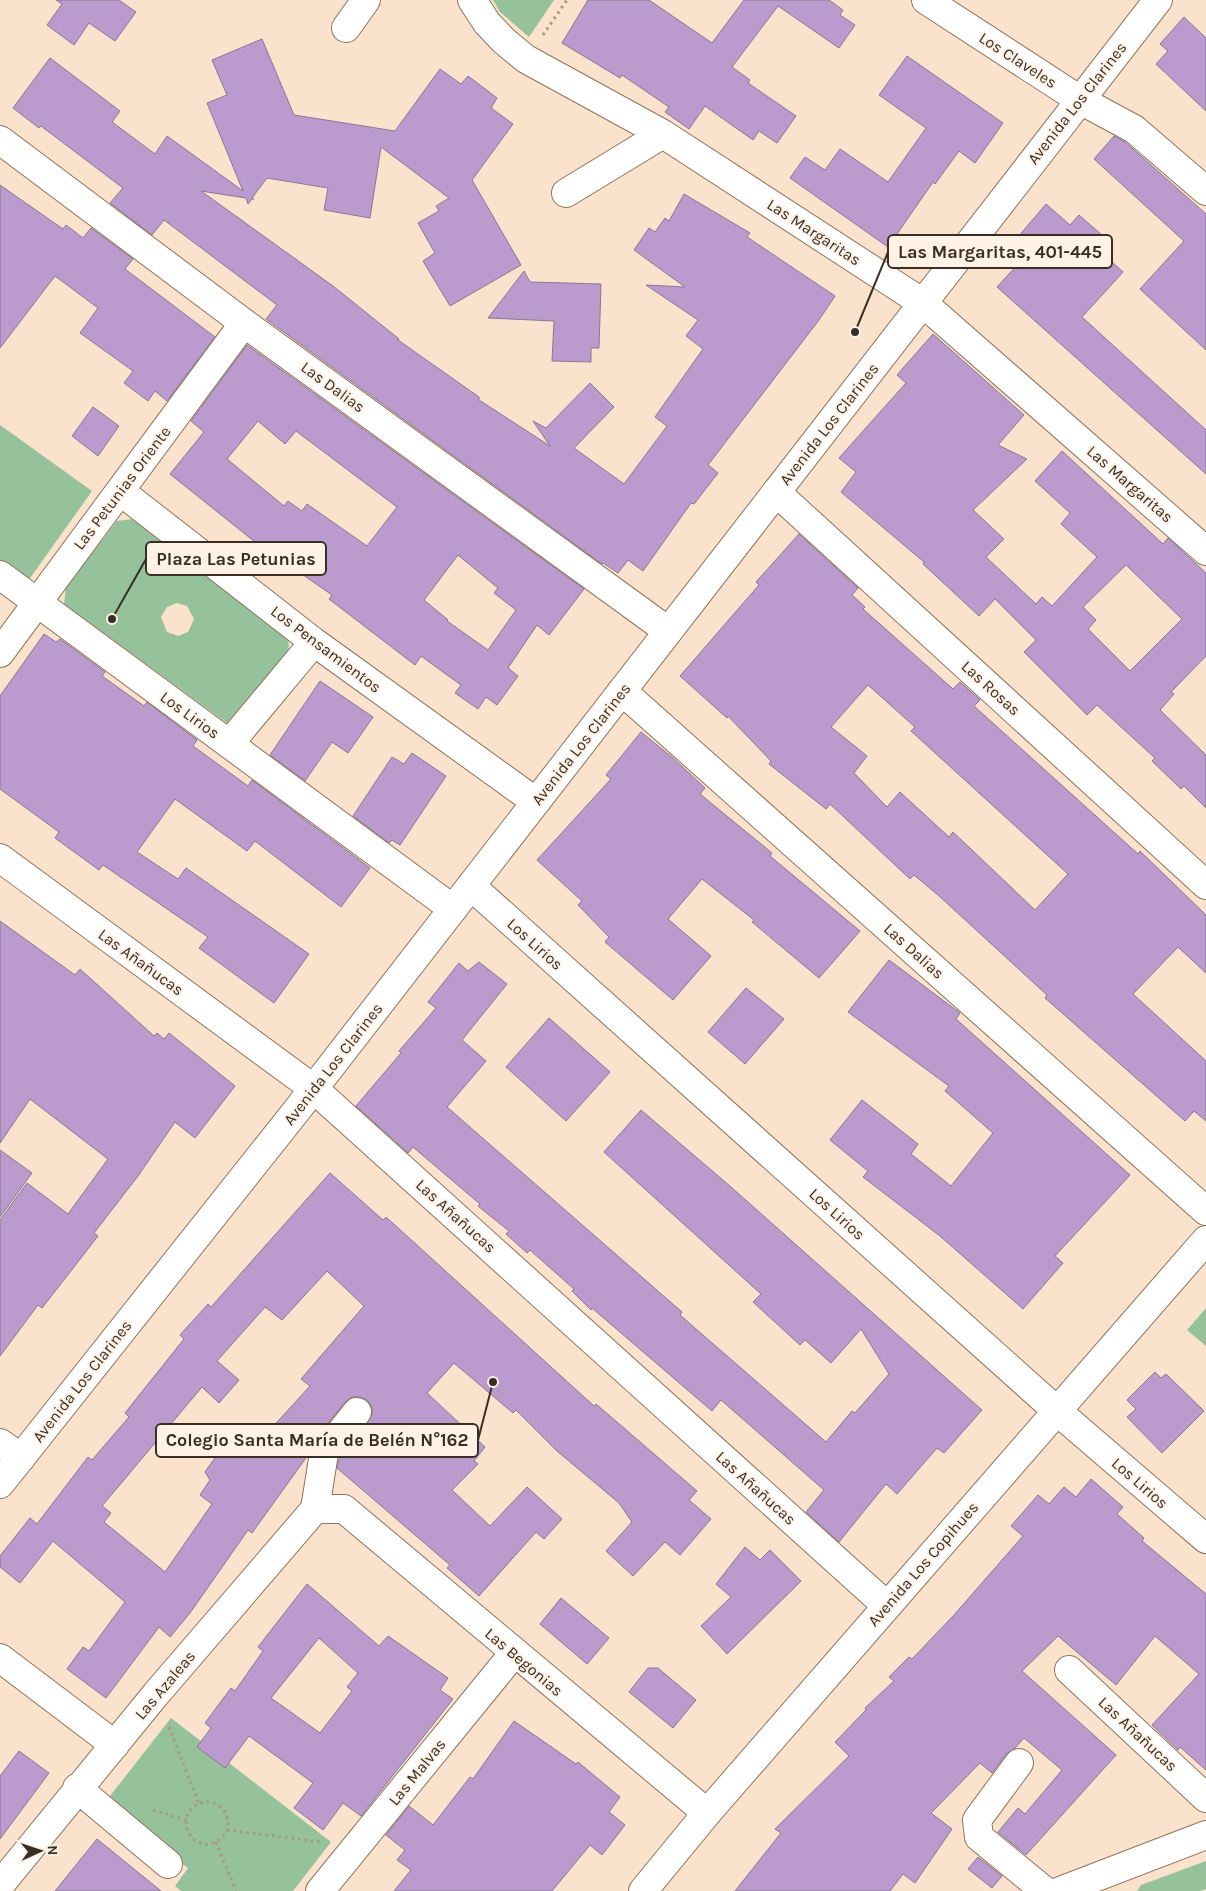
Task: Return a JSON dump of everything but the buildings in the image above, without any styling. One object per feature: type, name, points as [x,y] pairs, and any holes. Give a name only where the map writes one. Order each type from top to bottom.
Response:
[{"type":"street","points":[[346,28],[366,0]]},
{"type":"street","name":"Las Margaritas","points":[[472,0],[492,29],[526,59],[663,134],[923,303],[1206,551]]},
{"type":"street","name":"Los Claveles","points":[[926,0],[1080,100],[1134,129],[1206,191]]},
{"type":"street","name":"Avenida Los Clarines","points":[[0,1484],[10,1450],[314,1089],[1158,0]]},
{"type":"street","points":[[566,193],[663,134]]},
{"type":"street","name":"Las Dalias","points":[[0,140],[244,323],[668,631]]},
{"type":"street","name":"Las Petunias Oriente","points":[[0,653],[244,323]]},
{"type":"street","name":"Los Pensamientos","points":[[120,491],[314,642],[536,802]]},
{"type":"street","name":"Las Rosas","points":[[776,492],[1206,885]]},
{"type":"street","name":"Los Lirios","points":[[0,575],[453,909]]},
{"type":"street","points":[[229,744],[314,642]]},
{"type":"street","name":"Las Dalias","points":[[622,691],[1206,1211]]},
{"type":"street","name":"Las Añañucas","points":[[0,858],[314,1089],[887,1606]]},
{"type":"street","name":"Los Lirios","points":[[471,886],[1057,1411],[1206,1539]]},
{"type":"street","name":"Avenida Los Copihues","points":[[643,1891],[706,1812],[1206,1240]]},
{"type":"street","points":[[315,1510],[324,1453],[357,1412]]},
{"type":"street","name":"Las Begonias","points":[[315,1510],[344,1509],[706,1812]]},
{"type":"street","name":"Las Azaleas","points":[[0,1885],[77,1788],[315,1510]]},
{"type":"street","name":"Las Malvas","points":[[320,1891],[514,1653]]},
{"type":"street","points":[[0,1658],[115,1745]]},
{"type":"street","name":"Las Añañucas","points":[[1069,1670],[1206,1798]]},
{"type":"street","points":[[1019,1763],[977,1820],[977,1827],[980,1837],[1045,1891]]},
{"type":"street","points":[[77,1788],[168,1864]]},
{"type":"street","points":[[1060,1891],[1206,1835]]},
{"type":"path","points":[[526,59],[567,0]]},
{"type":"path","points":[[156,1694],[199,1804]]},
{"type":"path","points":[[213,1803],[219,1806],[227,1816],[227,1830],[224,1836],[216,1842],[199,1843],[189,1834],[186,1827],[188,1812],[199,1804],[213,1803]]},
{"type":"path","points":[[227,1830],[282,1835],[356,1848]]},
{"type":"path","points":[[216,1842],[236,1891]]},
{"type":"green space","points":[[493,0],[554,0],[529,37],[500,12]]},
{"type":"green space","points":[[0,425],[92,491],[28,581],[0,561]]},
{"type":"green space","points":[[132,519],[288,636],[289,652],[242,719],[227,723],[64,604],[66,587],[117,521]],"holes":[[[177,603],[187,606],[194,619],[188,632],[178,636],[167,632],[161,617],[167,607]]]},
{"type":"green space","points":[[1206,1308],[1206,1346],[1187,1330]]},
{"type":"green space","points":[[171,1718],[331,1842],[293,1891],[181,1891],[175,1886],[188,1868],[103,1805]]},
{"type":"green space","points":[[1206,1861],[1206,1889],[1200,1891],[1137,1891],[1141,1885]]},
{"type":"place","name":"Las Margaritas, 401-445","points":[[855,332]]},
{"type":"place","name":"Plaza Las Petunias","points":[[112,619]]},
{"type":"place","name":"Colegio Santa María de Belén N°162","points":[[493,1382]]}]
